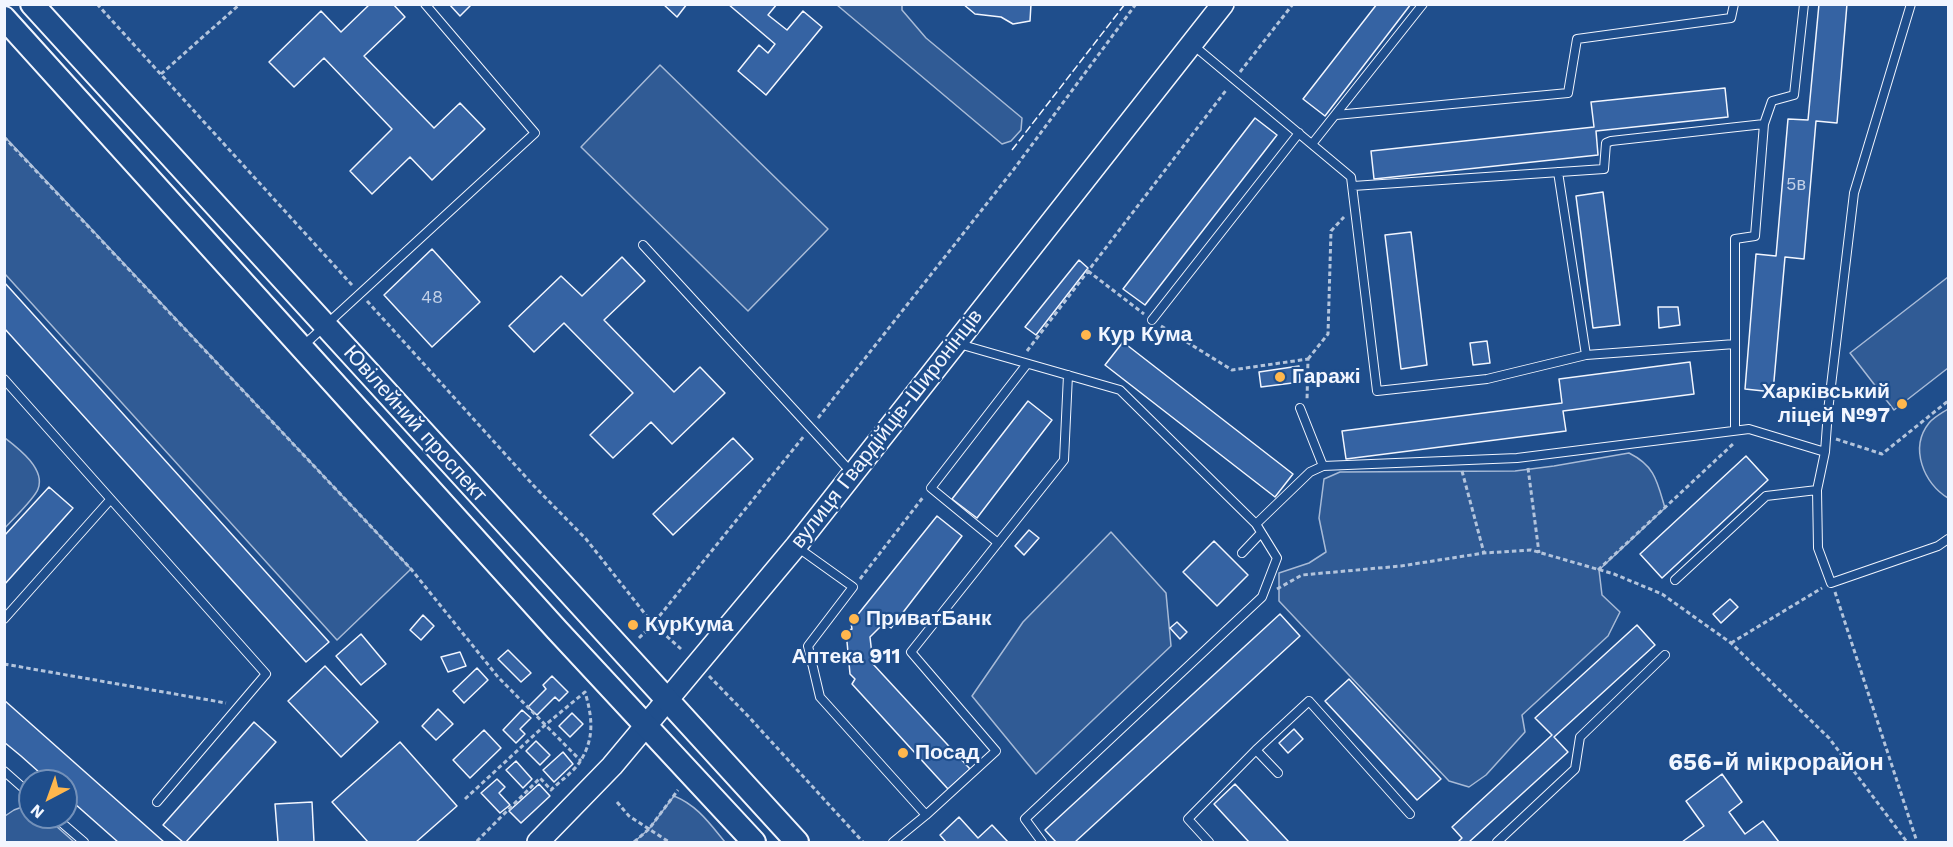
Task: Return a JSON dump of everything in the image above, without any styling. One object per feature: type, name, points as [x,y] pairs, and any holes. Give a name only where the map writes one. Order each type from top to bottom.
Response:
[{"type":"main road","name":"Ювілейний проспект","points":[[32,4],[797,843]]},
{"type":"main road","name":"вулиця Гвардійців-Широнінців","points":[[538,843],[612,766],[796,546],[851,473],[1222,4]]},
{"type":"main road","name":"Ювілейний проспект","points":[[4,18],[754,843]]},
{"type":"lane","points":[[302,347],[535,133],[425,4]]},
{"type":"lane","points":[[1312,144],[1423,4]]},
{"type":"lane","points":[[1336,115],[1568,93],[1577,39],[1731,18],[1734,4]]},
{"type":"lane","points":[[1736,430],[1735,239],[1755,236],[1764,124],[1772,101],[1794,95],[1804,4]]},
{"type":"lane","points":[[1911,4],[1854,194],[1825,452],[1816,490],[1818,548],[1832,583],[1938,546],[1948,539]]},
{"type":"lane","points":[[1192,44],[1352,177],[1377,392],[1487,380],[1586,355],[1736,344]]},
{"type":"lane","points":[[1353,186],[1604,169],[1606,143],[1611,141],[1764,124]]},
{"type":"lane","points":[[1152,320],[1299,133]]},
{"type":"lane","points":[[1558,172],[1586,355]]},
{"type":"lane","points":[[643,245],[851,473]]},
{"type":"lane","points":[[954,343],[1120,390],[1256,524],[1276,558],[1262,597],[1025,819],[1042,843]]},
{"type":"lane","points":[[998,543],[931,488],[1023,363]]},
{"type":"lane","points":[[893,843],[996,751],[911,652],[1064,460],[1068,375]]},
{"type":"lane","points":[[4,379],[266,674],[157,802]]},
{"type":"lane","points":[[1300,408],[1323,466]]},
{"type":"lane","points":[[1256,524],[1310,472],[1323,466],[1527,457],[1749,429],[1825,452]]},
{"type":"lane","points":[[1675,580],[1766,496],[1816,490]]},
{"type":"lane","points":[[4,619],[110,500]]},
{"type":"lane","points":[[1242,554],[1261,533]]},
{"type":"lane","points":[[796,546],[853,587],[808,646],[820,697],[926,815]]},
{"type":"lane","points":[[1497,843],[1575,769],[1580,737],[1665,656]]},
{"type":"lane","points":[[1209,843],[1188,819],[1256,750],[1309,701],[1410,814]]},
{"type":"lane","points":[[1256,750],[1278,773]]},
{"type":"lane","points":[[4,771],[18,783]]},
{"type":"lane","points":[[68,829],[84,843]]},
{"type":"path","points":[[97,4],[534,486],[586,539],[653,624],[681,649]]},
{"type":"path","points":[[160,75],[240,4]]},
{"type":"path","points":[[639,639],[810,428],[1014,169],[1136,4]]},
{"type":"path","points":[[1023,363],[1293,4]]},
{"type":"path","points":[[4,137],[411,569],[498,677],[581,761]]},
{"type":"path","points":[[1305,421],[1308,359],[1328,334],[1331,231],[1355,205]]},
{"type":"path","points":[[1232,370],[1308,359]]},
{"type":"path","points":[[1826,436],[1882,454],[1948,401]]},
{"type":"path","points":[[1599,570],[1749,429]]},
{"type":"path","points":[[1527,457],[1539,553]]},
{"type":"path","points":[[1459,460],[1484,553]]},
{"type":"path","points":[[853,587],[931,488]]},
{"type":"path","points":[[1262,597],[1302,575],[1401,566],[1484,553],[1531,550],[1599,570],[1662,594],[1731,643],[1829,738],[1907,843]]},
{"type":"path","points":[[1731,643],[1832,583],[1917,843]]},
{"type":"path","points":[[4,664],[78,679],[239,705]]},
{"type":"path","points":[[709,676],[863,843]]},
{"type":"path","points":[[465,799],[544,726],[585,692],[591,714],[591,734],[581,761],[551,790],[540,778],[476,843]]},
{"type":"path","points":[[634,843],[649,829],[678,790]]},
{"type":"path","points":[[617,802],[629,816],[669,843]]},
{"type":"shaded area","points":[[837,5],[902,5],[902,10],[926,38],[1022,118],[1021,130],[1011,141],[1002,144]]},
{"type":"shaded area","points":[[660,65],[828,229],[748,311],[581,147]]},
{"type":"shaded area","points":[[5,137],[411,569],[337,640],[5,274]]},
{"type":"shaded area","points":[[1948,277],[1948,368],[1894,410],[1850,353]]},
{"type":"shaded area","points":[[1948,409],[1948,498],[1939,492],[1926,475],[1922,465],[1920,443],[1929,423]]},
{"type":"shaded area","points":[[5,438],[17,447],[35,467],[39,481],[33,498],[5,528]]},
{"type":"shaded area","points":[[1629,453],[1644,463],[1654,475],[1665,508],[1599,570],[1602,595],[1620,612],[1608,636],[1522,715],[1525,732],[1486,775],[1469,787],[1449,781],[1279,601],[1279,573],[1309,563],[1326,552],[1319,518],[1324,479],[1340,472],[1515,471]]},
{"type":"shaded area","points":[[1111,532],[1166,593],[1171,646],[1036,774],[972,696],[1023,622]]},
{"type":"shaded area","points":[[674,796],[690,804],[725,842],[634,842],[649,829]]},
{"type":"shaded area","points":[[18,808],[18,829],[59,829],[74,842],[5,842],[5,816]]},
{"type":"building","points":[[370,4],[393,4],[405,17],[364,56],[434,128],[460,103],[485,129],[432,180],[410,157],[372,194],[350,171],[392,129],[324,58],[294,87],[269,62],[321,11],[341,32]]},
{"type":"building","points":[[449,4],[472,4],[460,16]]},
{"type":"building","points":[[663,4],[687,4],[677,17]]},
{"type":"building","points":[[728,4],[777,4],[768,15],[787,30],[803,11],[822,27],[766,95],[738,71],[759,45],[768,53],[775,44]]},
{"type":"building","points":[[963,4],[1031,4],[1030,21],[1013,24],[1001,17],[975,14]]},
{"type":"building","points":[[1377,4],[1411,4],[1325,116],[1303,99]]},
{"type":"building","points":[[1819,4],[1847,4],[1837,123],[1816,121],[1804,259],[1785,257],[1773,392],[1745,389],[1756,254],[1776,256],[1788,119],[1808,120]]},
{"type":"building","points":[[1725,88],[1728,117],[1596,131],[1598,155],[1374,179],[1371,151],[1594,127],[1591,102]]},
{"type":"building","points":[[1255,118],[1277,135],[1145,305],[1123,289]]},
{"type":"building","points":[[1603,192],[1620,325],[1593,328],[1576,196]]},
{"type":"building","points":[[1411,232],[1427,365],[1401,369],[1385,235]]},
{"type":"building","points":[[432,249],[480,302],[432,347],[384,295]]},
{"type":"building","points":[[622,257],[645,281],[604,320],[674,392],[700,367],[725,393],[672,444],[651,422],[613,458],[590,435],[633,393],[564,323],[534,352],[509,326],[561,276],[582,296]]},
{"type":"building","points":[[1079,260],[1088,268],[1036,335],[1025,327]]},
{"type":"building","points":[[4,282],[329,642],[306,662],[4,328]]},
{"type":"building","points":[[1658,307],[1678,307],[1680,325],[1659,328]]},
{"type":"building","points":[[1487,341],[1490,363],[1473,365],[1470,343]]},
{"type":"building","points":[[1123,342],[1293,474],[1275,497],[1105,365]]},
{"type":"building","points":[[1690,362],[1694,394],[1563,411],[1566,431],[1346,459],[1342,431],[1562,403],[1559,379]]},
{"type":"building","name":"Гаражі","points":[[1299,366],[1300,382],[1261,387],[1259,372]]},
{"type":"building","points":[[1028,401],[1052,420],[977,518],[952,499]]},
{"type":"building","points":[[733,438],[753,459],[673,535],[653,514]]},
{"type":"building","points":[[1746,456],[1768,480],[1662,578],[1640,554]]},
{"type":"building","points":[[49,487],[73,508],[4,585],[4,536]]},
{"type":"building","points":[[937,516],[962,536],[891,628],[884,623],[870,637],[873,664],[970,769],[948,789],[852,684],[855,679],[850,674],[846,631],[852,629],[851,623]]},
{"type":"building","points":[[1029,530],[1039,538],[1024,555],[1015,546]]},
{"type":"building","points":[[1214,541],[1248,575],[1217,606],[1183,572]]},
{"type":"building","points":[[1730,599],[1738,607],[1721,623],[1713,614]]},
{"type":"building","points":[[1280,614],[1300,636],[1075,842],[1056,842],[1045,830]]},
{"type":"building","points":[[423,615],[434,626],[421,640],[410,630]]},
{"type":"building","points":[[1177,622],[1187,632],[1180,639],[1170,628]]},
{"type":"building","points":[[1637,625],[1655,645],[1554,737],[1568,752],[1469,842],[1458,842],[1462,838],[1452,827],[1552,735],[1535,718]]},
{"type":"building","points":[[361,634],[386,664],[361,685],[336,656]]},
{"type":"building","points":[[508,650],[531,673],[521,682],[498,659]]},
{"type":"building","points":[[460,652],[466,666],[448,672],[441,657]]},
{"type":"building","points":[[325,666],[378,722],[341,757],[288,701]]},
{"type":"building","points":[[477,668],[488,680],[464,703],[453,691]]},
{"type":"building","points":[[552,676],[568,692],[559,701],[555,697],[537,715],[528,707],[546,689],[543,685]]},
{"type":"building","points":[[1349,679],[1441,779],[1417,800],[1325,701]]},
{"type":"building","points":[[4,700],[164,842],[118,842],[78,807],[78,769],[36,769],[4,742]]},
{"type":"building","points":[[438,709],[453,724],[436,740],[422,726]]},
{"type":"building","points":[[522,710],[531,718],[520,729],[525,734],[516,743],[503,730]]},
{"type":"building","points":[[572,713],[583,724],[570,737],[559,726]]},
{"type":"building","points":[[254,722],[276,742],[186,842],[183,842],[163,825]]},
{"type":"building","points":[[1294,729],[1303,739],[1288,753],[1279,743]]},
{"type":"building","points":[[484,730],[501,748],[470,778],[453,760]]},
{"type":"building","points":[[536,741],[550,755],[540,765],[526,751]]},
{"type":"building","points":[[400,742],[457,806],[416,842],[368,842],[332,802]]},
{"type":"building","points":[[563,752],[573,764],[554,782],[543,770]]},
{"type":"building","points":[[516,761],[532,779],[523,788],[506,770]]},
{"type":"building","points":[[1722,774],[1742,802],[1729,812],[1745,834],[1763,821],[1779,842],[1682,842],[1704,826],[1686,801]]},
{"type":"building","points":[[497,779],[505,787],[499,793],[510,805],[500,813],[481,793]]},
{"type":"building","points":[[539,784],[550,796],[521,823],[509,811]]},
{"type":"building","points":[[1235,784],[1289,842],[1249,842],[1214,804]]},
{"type":"building","points":[[312,802],[314,842],[278,842],[275,804]]},
{"type":"building","points":[[959,817],[978,838],[992,825],[1008,842],[946,842],[940,835]]},
{"type":"fence","points":[[1012,150],[1125,4]]},
{"type":"place","name":"Кур Кума","points":[[1086,335]]},
{"type":"place","name":"Гаражі","points":[[1280,377]]},
{"type":"place","name":"Харківський ліцей №97","points":[[1902,404]]},
{"type":"place","name":"ПриватБанк","points":[[854,619]]},
{"type":"place","name":"КурКума","points":[[633,625]]},
{"type":"place","name":"Аптека 911","points":[[846,635]]},
{"type":"place","name":"Посад","points":[[903,753]]},
{"type":"district","name":"656-й мікрорайон","points":[[1776,763]]}]
